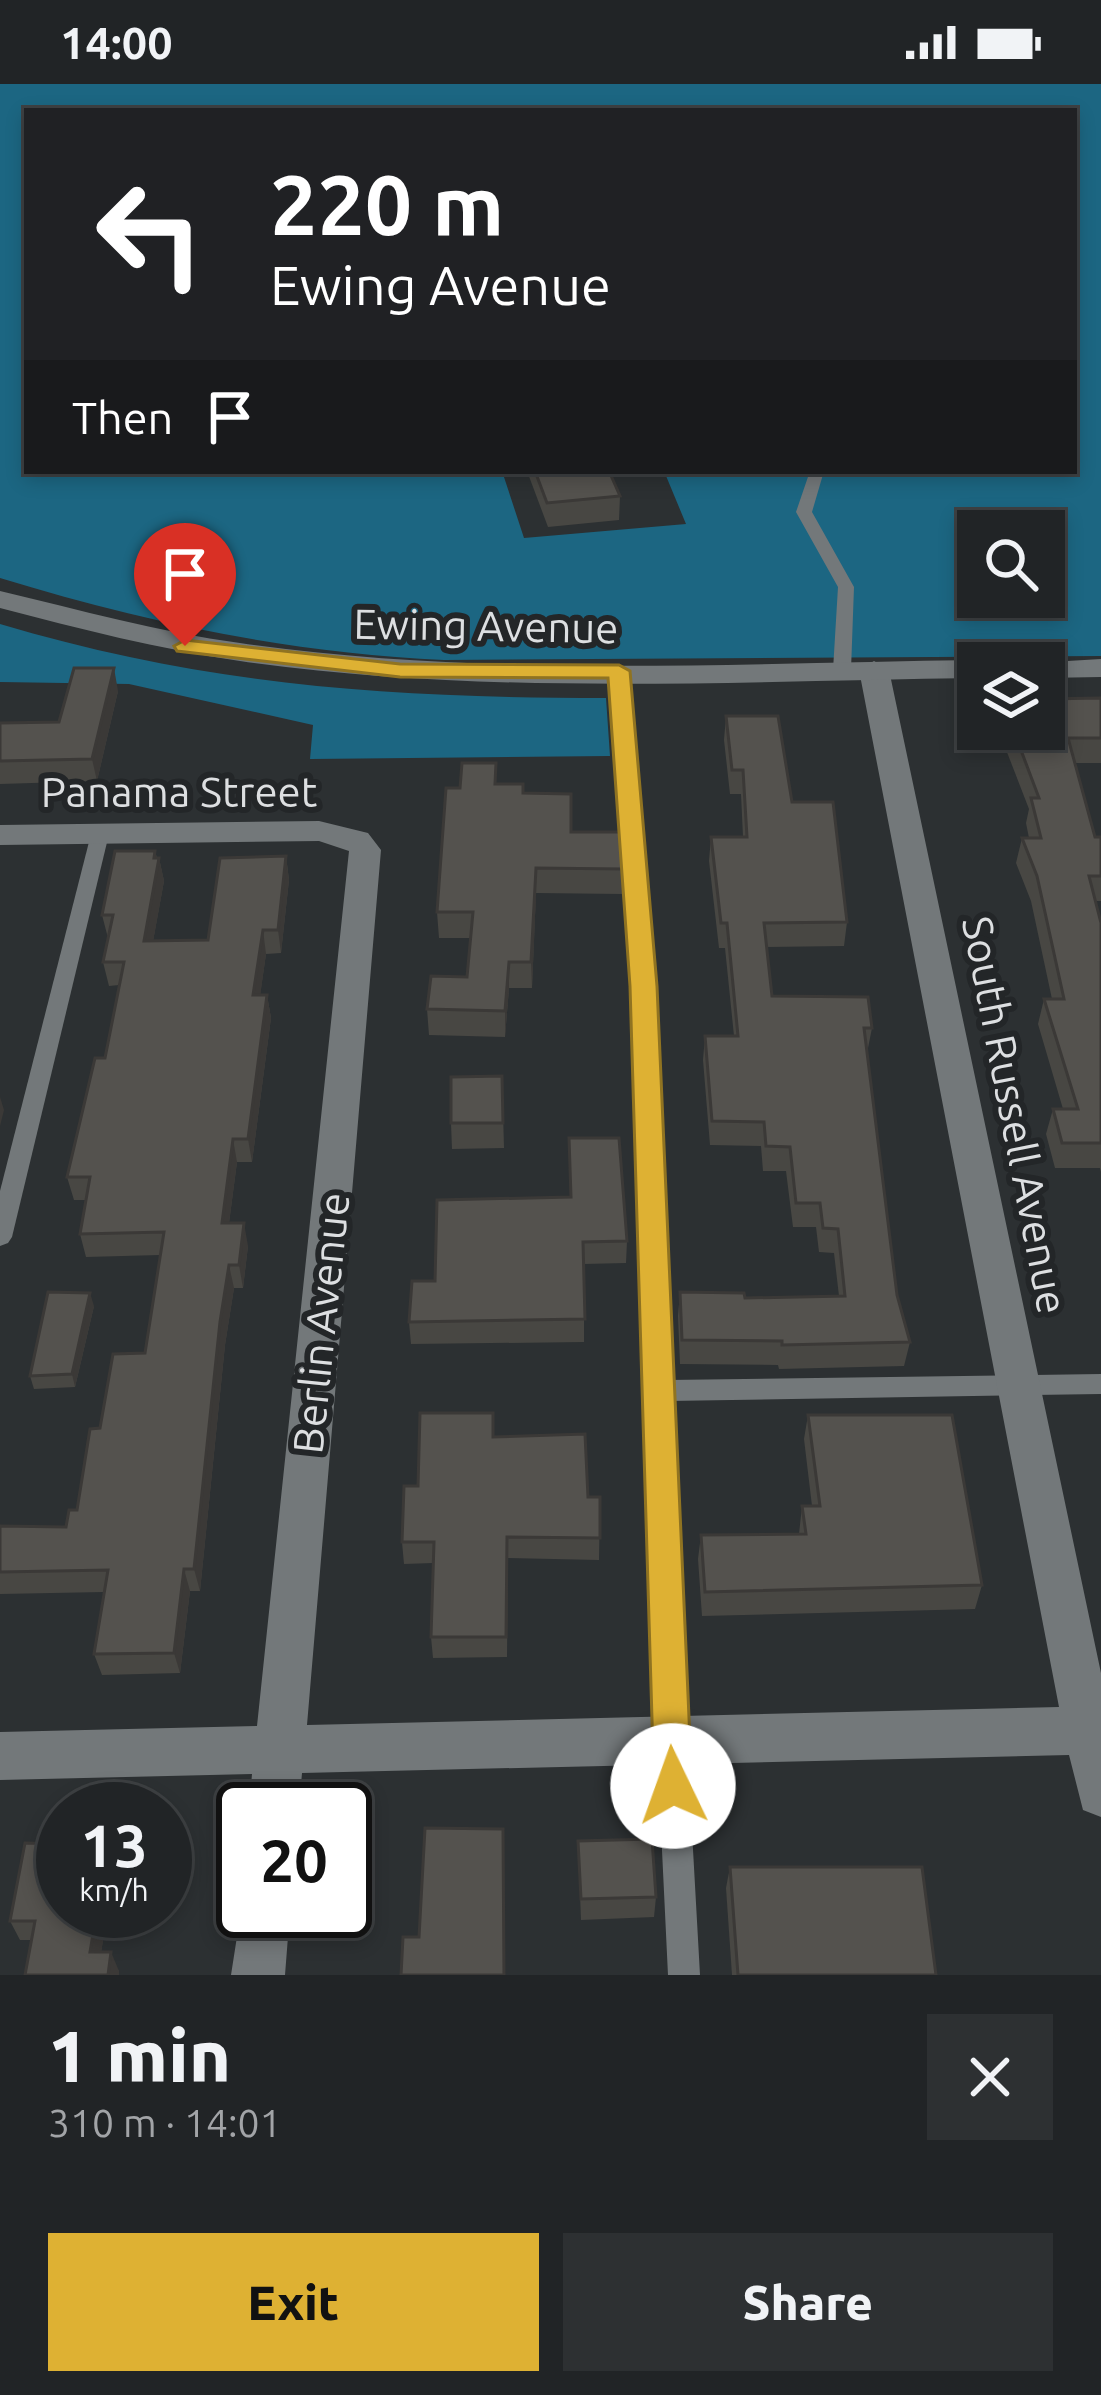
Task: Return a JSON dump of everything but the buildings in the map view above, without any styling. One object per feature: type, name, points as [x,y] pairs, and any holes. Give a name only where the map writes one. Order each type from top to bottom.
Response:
[{"type":"street","name":"Ewing Avenue","points":[[0,599],[185,646],[316,664],[619,671],[957,669]]},
{"type":"street","points":[[1065,669],[1101,668]]},
{"type":"street","name":"South Russell Avenue","points":[[858,670],[1021,1385],[1094,1730],[1101,1792]]},
{"type":"street","name":"Panama Street","points":[[0,836],[320,831],[357,840]]},
{"type":"street","name":"Berlin Avenue","points":[[276,1782],[367,864],[357,840]]},
{"type":"street","points":[[0,1756],[1094,1730]]},
{"type":"street","points":[[258,1975],[261,1938]]},
{"type":"lane","points":[[816,474],[804,512],[847,587],[858,670]]},
{"type":"lane","points":[[619,671],[644,986],[670,1740],[684,1975]]},
{"type":"lane","points":[[0,1238],[100,834]]},
{"type":"lane","points":[[657,1391],[1101,1384]]},
{"type":"shaded area","points":[[0,84],[1101,84],[1101,656],[1065,656],[1065,642],[957,642],[957,657],[444,660],[330,651],[219,633],[0,578]]},
{"type":"shaded area","points":[[0,624],[152,662],[226,675],[375,691],[606,698],[610,756],[310,759],[313,725],[129,684],[0,682]]},
{"type":"route","points":[[185,646],[400,670],[619,671],[644,986],[659,1517],[673,1786]]}]
